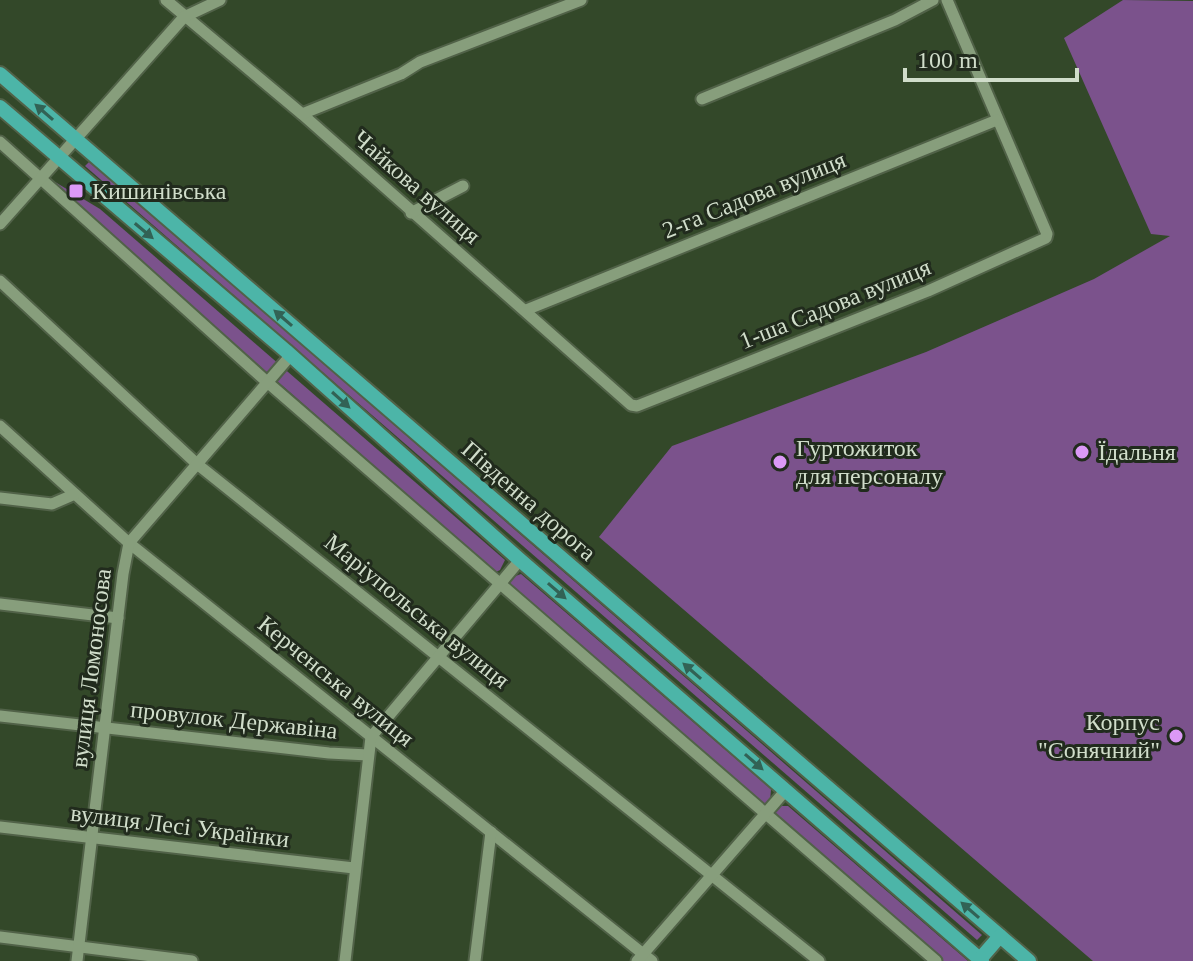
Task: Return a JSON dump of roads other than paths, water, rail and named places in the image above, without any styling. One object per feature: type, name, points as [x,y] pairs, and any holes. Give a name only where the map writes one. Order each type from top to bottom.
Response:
[{"type":"main road","name":"Південна дорога","points":[[0,74],[1029,961]]},
{"type":"main road","name":"Південна дорога","points":[[0,107],[291,355],[520,560],[981,960]]},
{"type":"main road","points":[[981,960],[1000,936]]},
{"type":"street","name":"Чайкова вулиця","points":[[166,0],[302,114],[631,405],[637,406]]},
{"type":"street","points":[[0,224],[77,141],[184,17],[220,0]]},
{"type":"street","points":[[302,114],[401,74],[420,62],[581,0]]},
{"type":"street","points":[[702,99],[895,20],[933,0]]},
{"type":"street","points":[[947,0],[997,120]]},
{"type":"street","name":"1-ша Садова вулиця","points":[[637,406],[928,291],[1046,238],[1047,234],[997,120]]},
{"type":"street","name":"2-га Садова вулиця","points":[[526,310],[997,120]]},
{"type":"street","points":[[0,142],[267,382],[936,961]]},
{"type":"street","points":[[411,213],[463,186]]},
{"type":"street","name":"Маріупольська вулиця","points":[[0,281],[197,464],[819,961]]},
{"type":"street","name":"вулиця Ломоносова","points":[[77,961],[129,543],[291,355]]},
{"type":"street","name":"Керченська вулиця","points":[[0,426],[129,543],[644,958]]},
{"type":"street","points":[[0,498],[52,504],[75,494]]},
{"type":"street","points":[[345,961],[371,737],[520,560]]},
{"type":"street","points":[[0,604],[118,618]]},
{"type":"street","name":"провулок Державіна","points":[[0,716],[368,755]]},
{"type":"street","points":[[644,958],[710,875],[786,790]]},
{"type":"street","name":"вулиця Лесі Українки","points":[[0,827],[354,868]]},
{"type":"street","points":[[475,961],[491,832]]},
{"type":"street","points":[[0,937],[192,961]]},
{"type":"place","name":"Кишинівська","points":[[76,191]]},
{"type":"place","name":"Їдальня","points":[[1082,452]]},
{"type":"place","name":"Гуртожиток для персоналу","points":[[780,462]]},
{"type":"place","name":"Корпус \"Сонячний\"","points":[[1176,736]]}]
